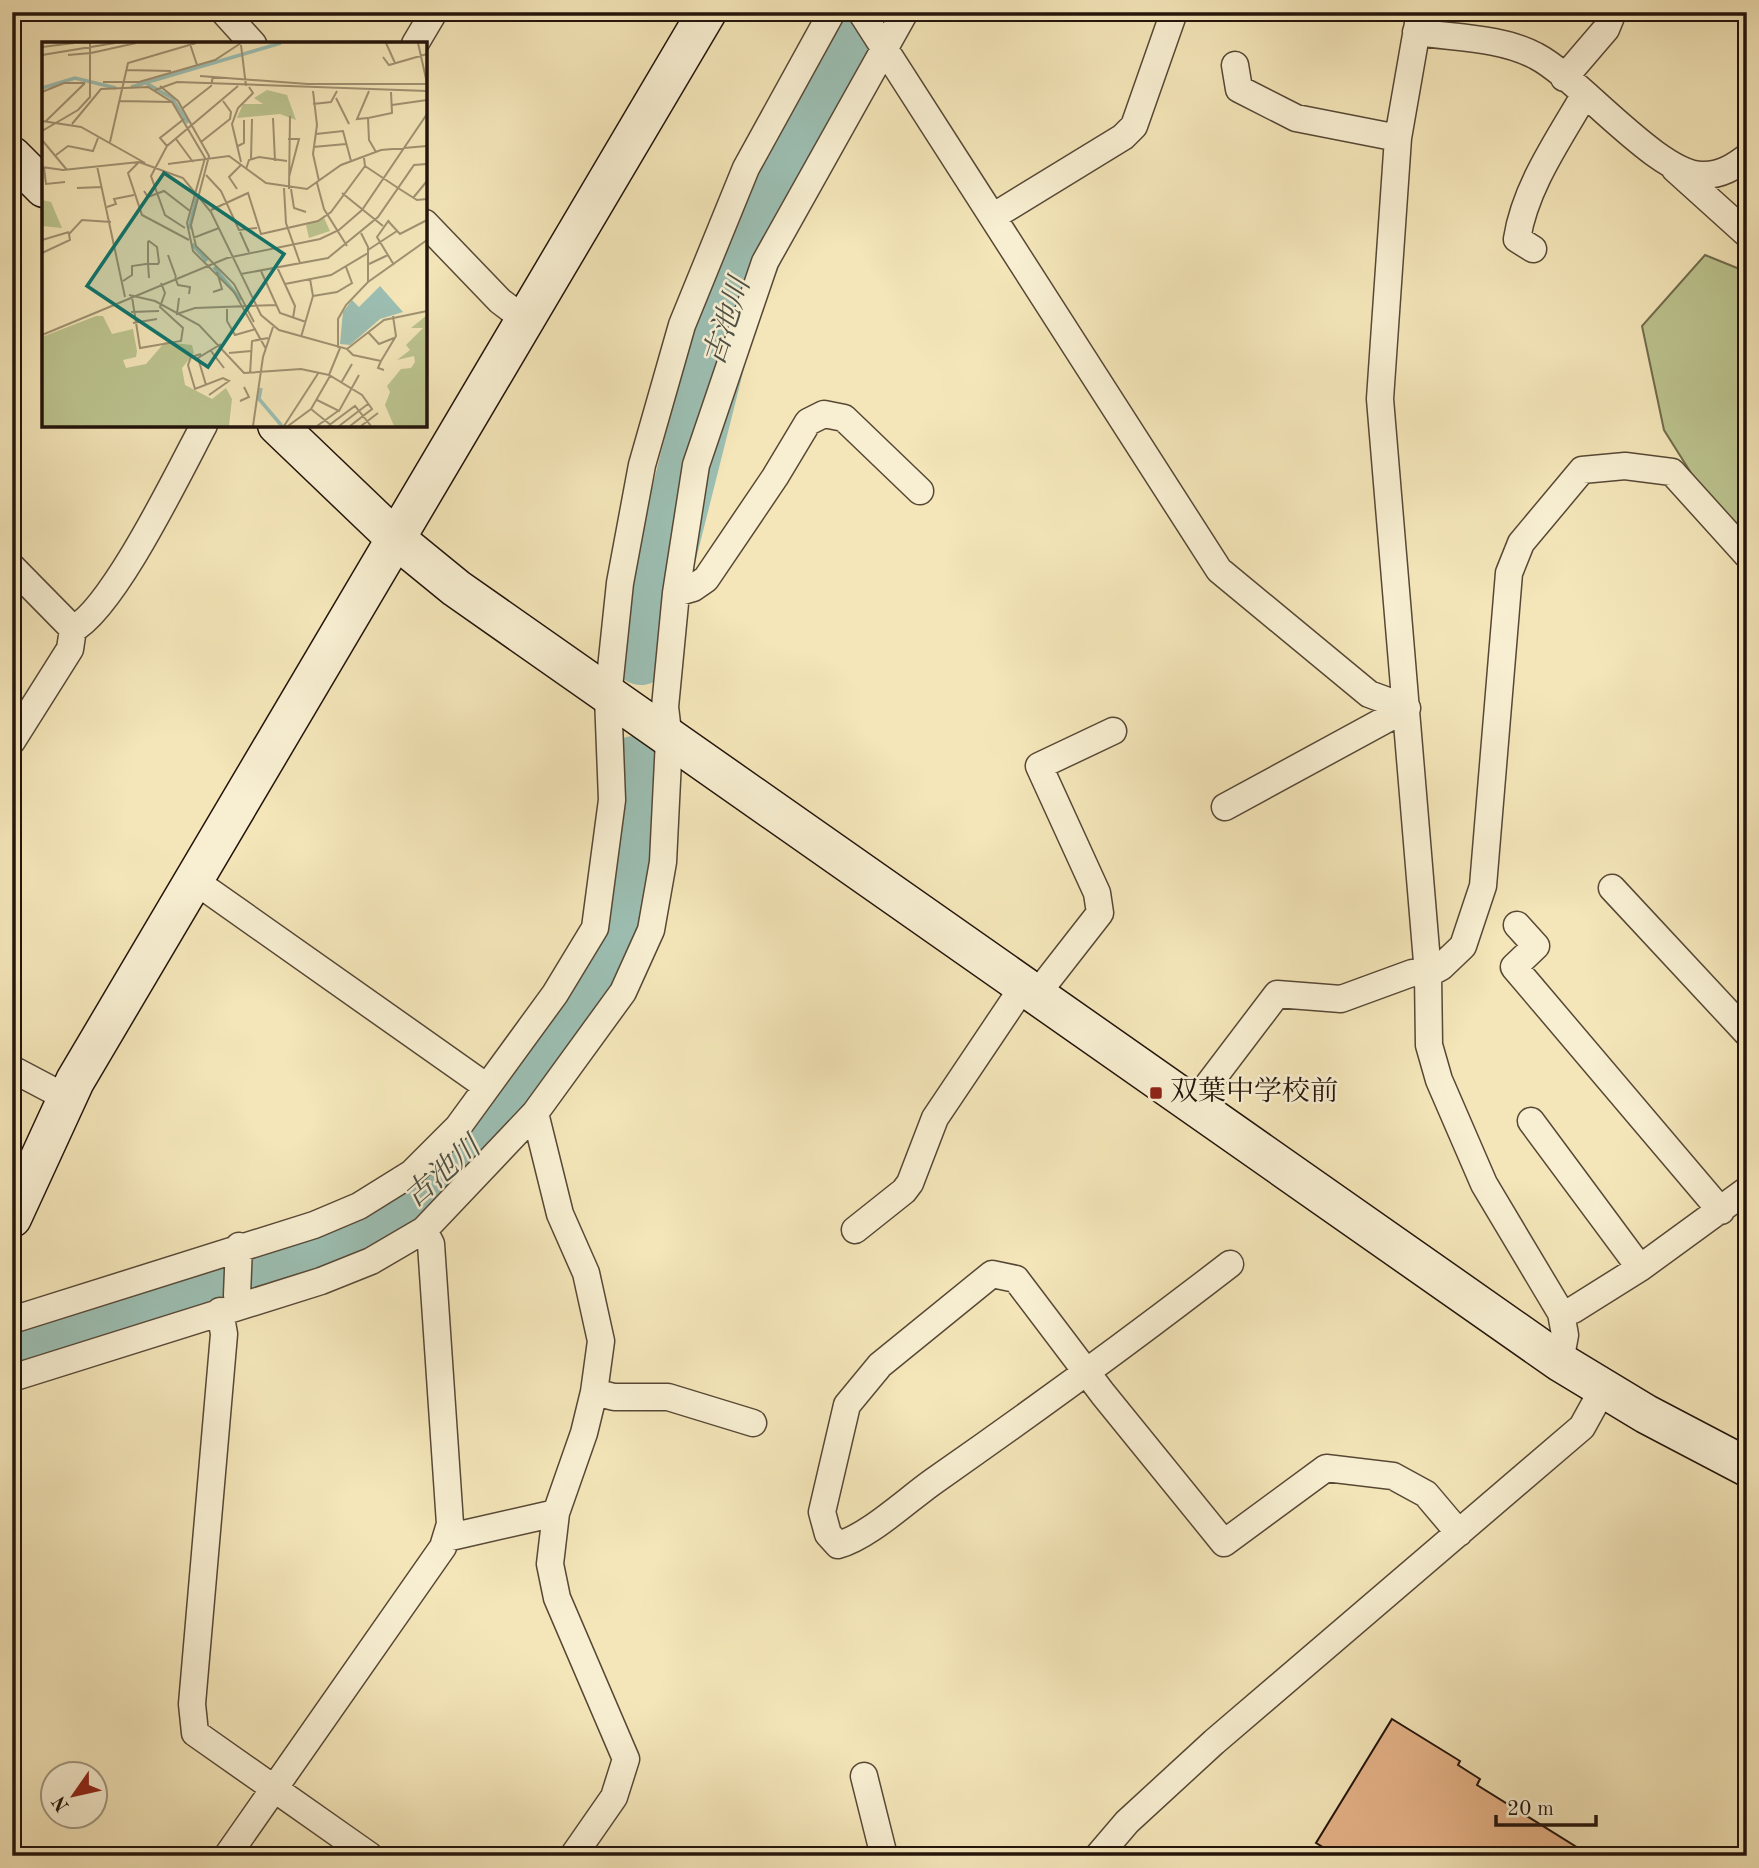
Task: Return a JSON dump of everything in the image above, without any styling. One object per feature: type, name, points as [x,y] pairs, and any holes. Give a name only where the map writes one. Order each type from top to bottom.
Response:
[{"type":"street","points":[[223,12],[251,42]]},
{"type":"street","points":[[416,42],[434,12]]},
{"type":"street","points":[[12,1219],[67,1098],[707,12]]},
{"type":"street","points":[[12,1320],[240,1250],[314,1225],[359,1206],[411,1173],[458,1126],[555,994],[595,928],[612,800],[608,697],[620,583],[642,465],[682,325],[746,168],[832,12]]},
{"type":"street","points":[[862,12],[1219,570],[1368,694],[1407,708]]},
{"type":"street","points":[[12,1378],[233,1304],[321,1281],[371,1261],[424,1230],[535,1113],[623,992],[651,930],[663,862],[669,740],[665,708],[676,593],[696,465],[765,262],[881,41],[905,12]]},
{"type":"street","points":[[994,216],[1123,137],[1134,126],[1174,12]]},
{"type":"street","points":[[1564,78],[1606,29],[1613,12]]},
{"type":"street","points":[[1560,1362],[1565,1335],[1561,1313],[1484,1184],[1439,1080],[1429,1045],[1428,974],[1380,399],[1398,138],[1418,22],[1537,56],[1671,165],[1694,190],[1747,234]]},
{"type":"street","points":[[1235,65],[1239,89],[1296,118],[1398,138]]},
{"type":"street","points":[[1534,249],[1517,239],[1520,215],[1551,151],[1585,94]]},
{"type":"street","points":[[12,156],[42,186]]},
{"type":"street","points":[[1671,165],[1702,176],[1731,169],[1747,157]]},
{"type":"street","points":[[427,225],[500,301],[524,319]]},
{"type":"street","points":[[676,593],[693,588],[706,579],[775,477],[808,422],[824,414],[844,418],[920,491]]},
{"type":"street","points":[[73,629],[86,622],[122,572],[203,427]]},
{"type":"street","points":[[279,427],[396,539],[456,588],[608,697],[1560,1362],[1603,1390],[1747,1467]]},
{"type":"street","points":[[1192,1106],[1277,994],[1341,999],[1412,974],[1428,974],[1441,968],[1463,946],[1483,886],[1509,573],[1521,543],[1582,470],[1625,466],[1672,472],[1747,555]]},
{"type":"street","points":[[12,567],[73,629]]},
{"type":"street","points":[[12,741],[69,649],[73,629]]},
{"type":"street","points":[[1225,807],[1407,708]]},
{"type":"street","points":[[855,1230],[904,1191],[910,1183],[935,1118],[1029,991],[1100,913],[1097,893],[1039,766],[1113,731]]},
{"type":"street","points":[[195,881],[487,1087]]},
{"type":"street","points":[[1612,888],[1747,1033]]},
{"type":"street","points":[[1517,925],[1536,946],[1514,967],[1721,1210]]},
{"type":"street","points":[[12,1069],[67,1098]]},
{"type":"street","points":[[535,1113],[560,1214],[586,1273],[601,1340],[594,1392],[556,1513],[550,1563],[557,1598],[626,1759],[614,1797],[573,1856]]},
{"type":"street","points":[[1531,1121],[1640,1268]]},
{"type":"street","points":[[1561,1313],[1573,1310],[1640,1268],[1747,1190]]},
{"type":"street","points":[[227,1856],[443,1547],[446,1538],[450,1524],[435,1297],[431,1244],[424,1230]]},
{"type":"street","points":[[240,1250],[233,1304],[224,1334],[192,1704],[195,1733],[370,1856]]},
{"type":"street","points":[[1230,1264],[1088,1373],[891,1511],[857,1540],[838,1545],[828,1534],[822,1512],[846,1405],[880,1365],[992,1274],[1016,1279],[1088,1373],[1224,1543],[1326,1468],[1393,1476],[1426,1494],[1459,1533]]},
{"type":"street","points":[[1098,1856],[1127,1822],[1214,1742],[1582,1427],[1603,1390]]},
{"type":"street","points":[[594,1392],[614,1396],[668,1397],[753,1423]]},
{"type":"street","points":[[446,1538],[556,1513]]},
{"type":"street","points":[[864,1776],[884,1856]]},
{"type":"green space","points":[[1705,255],[1747,272],[1747,562],[1664,430],[1642,326]]},
{"type":"building","points":[[1392,1719],[1460,1761],[1458,1765],[1480,1779],[1477,1785],[1591,1856],[1338,1856],[1316,1843]]},
{"type":"waterway","name":"古池川","points":[[641,655],[725,321],[775,197],[815,116],[875,12]]},
{"type":"waterway","name":"古池川","points":[[12,1347],[359,1237],[423,1198],[505,1117],[590,1000],[634,867],[634,766]]},
{"type":"place","name":"双葉中学校前","points":[[1156,1093]]}]
